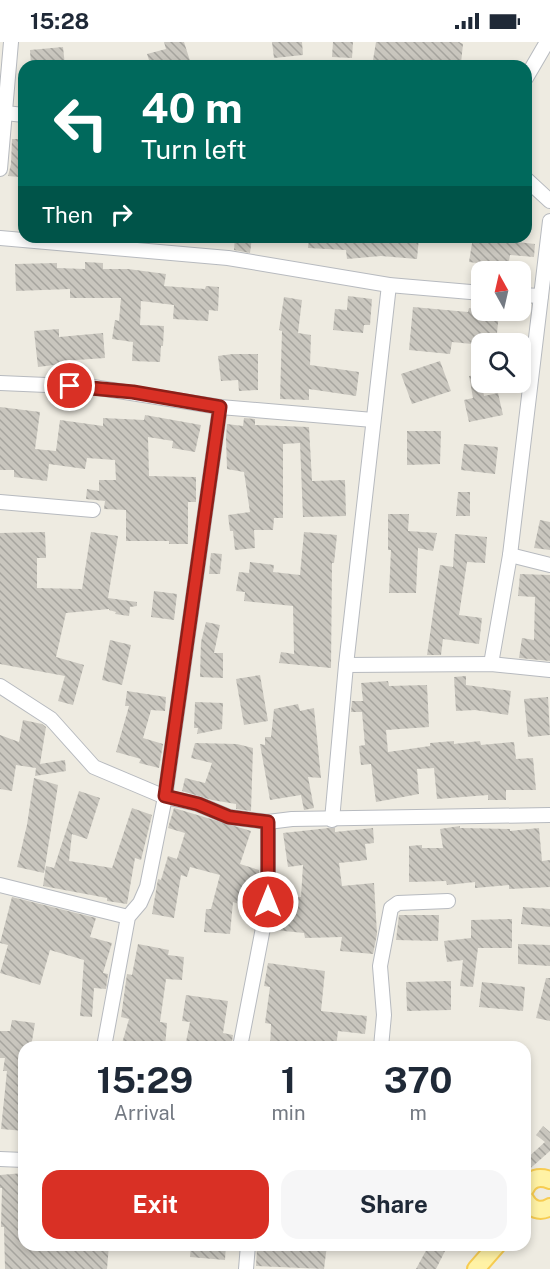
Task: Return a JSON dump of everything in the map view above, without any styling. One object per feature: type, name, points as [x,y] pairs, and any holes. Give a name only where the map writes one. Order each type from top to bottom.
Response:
[{"type":"main road","points":[[531,1181],[548,1176]]},
{"type":"main road","points":[[476,1269],[492,1251]]},
{"type":"street","points":[[0,169],[5,113],[4,72],[11,42]]},
{"type":"street","points":[[532,68],[547,42]]},
{"type":"street","points":[[5,113],[18,114]]},
{"type":"street","points":[[532,184],[550,201]]},
{"type":"street","points":[[490,664],[510,555],[550,221]]},
{"type":"street","points":[[0,238],[18,240]]},
{"type":"street","points":[[57,243],[228,258],[389,285],[471,292]]},
{"type":"street","points":[[332,820],[346,665],[389,285]]},
{"type":"street","points":[[531,296],[541,296]]},
{"type":"street","points":[[0,383],[93,387],[220,407],[373,420]]},
{"type":"street","points":[[105,1041],[128,917],[140,903],[147,887],[165,796],[220,407]]},
{"type":"street","points":[[0,502],[93,510]]},
{"type":"street","points":[[510,555],[550,565]]},
{"type":"street","points":[[346,665],[490,664],[550,670]]},
{"type":"street","points":[[0,686],[51,719],[94,767],[165,796],[198,804],[229,817],[268,822],[292,819],[550,815]]},
{"type":"street","points":[[241,1041],[268,902],[268,822]]},
{"type":"street","points":[[0,885],[128,917]]},
{"type":"street","points":[[382,1041],[384,1015],[380,966],[391,908],[398,903],[448,901]]},
{"type":"street","points":[[0,1159],[18,1160]]},
{"type":"street","points":[[246,1269],[248,1251]]},
{"type":"building","points":[[164,42],[184,42],[190,60],[149,60],[147,54],[166,49]]},
{"type":"building","points":[[272,42],[302,42],[303,55],[274,58]]},
{"type":"building","points":[[333,42],[353,42],[352,58],[332,57]]},
{"type":"building","points":[[376,42],[459,42],[463,44],[461,60],[373,60]]},
{"type":"building","points":[[63,47],[64,60],[31,60],[30,50]]},
{"type":"building","points":[[12,139],[18,139],[18,177],[8,176]]},
{"type":"building","points":[[235,243],[251,243],[250,253],[234,250]]},
{"type":"building","points":[[308,243],[418,243],[417,259],[381,256],[347,259],[346,250],[308,248]]},
{"type":"building","points":[[472,243],[535,244],[534,257],[510,255],[509,261],[469,262]]},
{"type":"building","points":[[85,262],[103,263],[103,269],[128,269],[166,274],[164,286],[205,289],[206,286],[219,287],[218,311],[209,310],[208,321],[173,319],[174,305],[141,301],[140,325],[164,326],[163,346],[161,346],[160,362],[132,361],[133,342],[112,339],[115,320],[119,321],[121,298],[70,298],[70,289],[16,291],[15,264],[57,263],[57,268],[85,269]]},
{"type":"building","points":[[348,296],[372,299],[370,325],[364,325],[363,333],[333,330],[335,309],[347,310]]},
{"type":"building","points":[[284,297],[302,300],[298,333],[311,335],[310,365],[359,372],[356,396],[309,389],[309,400],[280,399],[282,331],[279,330]]},
{"type":"building","points":[[413,307],[468,312],[471,308],[471,321],[498,321],[497,333],[471,333],[471,344],[452,342],[450,354],[409,350]]},
{"type":"building","points":[[59,329],[59,337],[103,333],[105,358],[62,361],[62,364],[38,367],[34,331]]},
{"type":"building","points":[[258,354],[258,390],[239,391],[238,380],[221,381],[218,356]]},
{"type":"building","points":[[440,361],[451,391],[412,404],[401,374]]},
{"type":"building","points":[[472,393],[483,393],[484,396],[498,393],[503,415],[469,422],[464,400],[473,398]]},
{"type":"building","points":[[0,407],[40,412],[35,449],[56,451],[60,420],[103,426],[103,418],[144,420],[145,415],[201,425],[195,452],[172,448],[173,441],[148,437],[149,476],[196,477],[196,502],[188,502],[188,544],[169,544],[169,541],[126,541],[126,510],[104,509],[105,501],[86,499],[87,489],[99,491],[99,480],[116,480],[115,460],[87,458],[85,469],[49,464],[47,481],[14,477],[14,470],[0,470]]},
{"type":"building","points":[[244,418],[255,419],[255,425],[309,427],[312,481],[345,480],[346,516],[303,517],[300,443],[283,444],[283,518],[274,518],[273,530],[254,530],[255,548],[235,550],[228,515],[250,512],[244,472],[227,469],[226,438],[227,424],[243,426]]},
{"type":"building","points":[[407,431],[441,431],[440,464],[407,465]]},
{"type":"building","points":[[464,444],[498,447],[495,474],[461,470]]},
{"type":"building","points":[[458,492],[470,492],[470,516],[456,516]]},
{"type":"building","points":[[388,514],[409,514],[408,531],[437,533],[433,551],[418,548],[416,593],[389,593],[391,550],[388,550]]},
{"type":"building","points":[[540,520],[550,522],[550,550],[534,548]]},
{"type":"building","points":[[45,532],[46,558],[37,558],[37,588],[82,589],[91,532],[118,536],[108,598],[137,602],[137,606],[130,607],[129,616],[115,614],[116,612],[109,609],[66,613],[56,657],[84,665],[73,705],[58,701],[65,676],[0,664],[0,533]]},
{"type":"building","points":[[304,532],[337,535],[334,563],[332,563],[331,668],[279,663],[281,652],[294,654],[293,606],[244,601],[245,592],[236,591],[239,572],[249,573],[250,562],[274,565],[273,572],[300,575]]},
{"type":"building","points":[[455,534],[487,537],[485,563],[467,562],[459,615],[482,618],[479,644],[443,639],[441,655],[427,655],[440,565],[453,567]]},
{"type":"building","points":[[211,553],[222,554],[220,574],[209,574]]},
{"type":"building","points":[[520,574],[550,575],[550,661],[519,658],[522,638],[534,640],[535,597],[518,596]]},
{"type":"building","points":[[154,591],[177,594],[174,620],[151,617]]},
{"type":"building","points":[[206,622],[220,625],[214,653],[223,653],[223,678],[200,677],[201,642]]},
{"type":"building","points":[[110,640],[131,645],[122,685],[102,680]]},
{"type":"building","points":[[260,675],[268,721],[244,725],[236,679]]},
{"type":"building","points":[[466,676],[466,685],[511,691],[508,715],[475,710],[456,711],[454,677]]},
{"type":"building","points":[[388,681],[389,686],[427,685],[429,727],[386,730],[388,752],[430,746],[430,743],[454,741],[454,744],[480,741],[481,745],[514,742],[516,759],[533,758],[536,790],[506,790],[506,800],[488,800],[488,795],[437,799],[434,768],[417,769],[419,794],[376,802],[371,764],[361,765],[359,746],[365,745],[362,712],[351,712],[352,701],[363,701],[361,683]]},
{"type":"building","points":[[127,691],[166,697],[165,711],[151,710],[143,738],[163,744],[159,768],[139,763],[141,759],[116,752],[129,706],[125,706]]},
{"type":"building","points":[[548,697],[550,735],[528,737],[524,699]]},
{"type":"building","points":[[195,702],[223,703],[222,729],[197,734],[198,728],[194,728]]},
{"type":"building","points":[[298,704],[300,711],[314,708],[321,778],[308,777],[314,808],[304,810],[301,795],[270,800],[260,744],[265,745],[265,737],[271,737],[274,709]]},
{"type":"building","points":[[23,720],[46,727],[40,764],[65,760],[66,771],[35,776],[36,768],[16,765],[12,791],[0,789],[0,735],[19,742]]},
{"type":"building","points":[[195,743],[237,744],[253,748],[251,811],[236,809],[236,804],[182,791],[185,778],[205,783],[212,763],[191,758]]},
{"type":"building","points":[[34,778],[58,785],[44,873],[17,867],[27,825]]},
{"type":"building","points":[[79,791],[100,798],[87,839],[72,834],[69,861],[112,868],[132,808],[152,815],[141,860],[135,858],[127,904],[43,886],[46,866],[54,868]]},
{"type":"building","points":[[174,808],[251,831],[240,864],[259,870],[259,877],[255,889],[247,887],[242,905],[233,902],[230,934],[204,932],[206,909],[211,909],[220,875],[190,867],[187,877],[181,875],[174,918],[152,914],[158,879],[161,880],[168,856],[177,859],[185,833],[168,828]]},
{"type":"building","points":[[460,826],[460,828],[510,829],[510,831],[539,828],[542,861],[550,860],[550,887],[509,889],[509,885],[475,888],[475,882],[447,885],[446,881],[409,882],[409,846],[443,848],[440,829]]},
{"type":"building","points":[[335,828],[335,832],[373,828],[374,843],[365,844],[367,860],[339,863],[342,886],[374,883],[377,934],[373,954],[340,951],[342,937],[305,938],[304,933],[274,930],[277,897],[301,897],[303,865],[288,867],[283,833]]},
{"type":"building","points":[[12,897],[96,918],[90,937],[112,943],[103,973],[108,974],[106,989],[94,988],[92,1017],[80,1016],[84,960],[50,950],[40,985],[0,973],[8,945],[0,943]]},
{"type":"building","points":[[523,907],[550,909],[550,927],[521,924]]},
{"type":"building","points":[[399,915],[439,915],[438,941],[396,940]]},
{"type":"building","points":[[512,919],[512,948],[478,948],[473,987],[460,986],[463,960],[447,962],[444,941],[471,938],[471,920]]},
{"type":"building","points":[[138,944],[169,950],[168,955],[184,957],[182,980],[166,979],[160,1022],[167,1023],[166,1041],[123,1041],[129,1019],[121,1017],[127,974],[132,975]]},
{"type":"building","points":[[518,944],[550,945],[550,966],[518,964]]},
{"type":"building","points":[[268,963],[325,971],[321,1011],[367,1016],[365,1034],[338,1031],[337,1041],[270,1041],[271,1024],[265,1023],[270,987],[264,986]]},
{"type":"building","points":[[546,978],[550,978],[550,1021],[536,1018]]},
{"type":"building","points":[[451,981],[451,1010],[407,1011],[406,982]]},
{"type":"building","points":[[482,982],[525,987],[523,1011],[479,1007]]},
{"type":"building","points":[[186,995],[228,1001],[223,1033],[233,1035],[232,1041],[186,1041],[190,1022],[182,1021]]},
{"type":"building","points":[[12,1020],[35,1023],[32,1041],[18,1041],[18,1130],[1,1129],[7,1071],[3,1071],[5,1058],[0,1058],[0,1031],[10,1031]]},
{"type":"building","points":[[543,1126],[550,1132],[550,1151],[531,1168],[531,1155],[545,1142],[536,1135]]},
{"type":"building","points":[[18,1174],[18,1251],[108,1251],[107,1269],[5,1269],[0,1175]]},
{"type":"building","points":[[190,1251],[226,1251],[225,1260],[190,1257]]},
{"type":"building","points":[[257,1251],[326,1251],[324,1269],[256,1266]]},
{"type":"building","points":[[426,1251],[445,1251],[436,1269],[416,1269]]},
{"type":"route","points":[[70,386],[133,392],[220,407],[165,796],[198,804],[229,817],[268,822],[268,902]]}]
